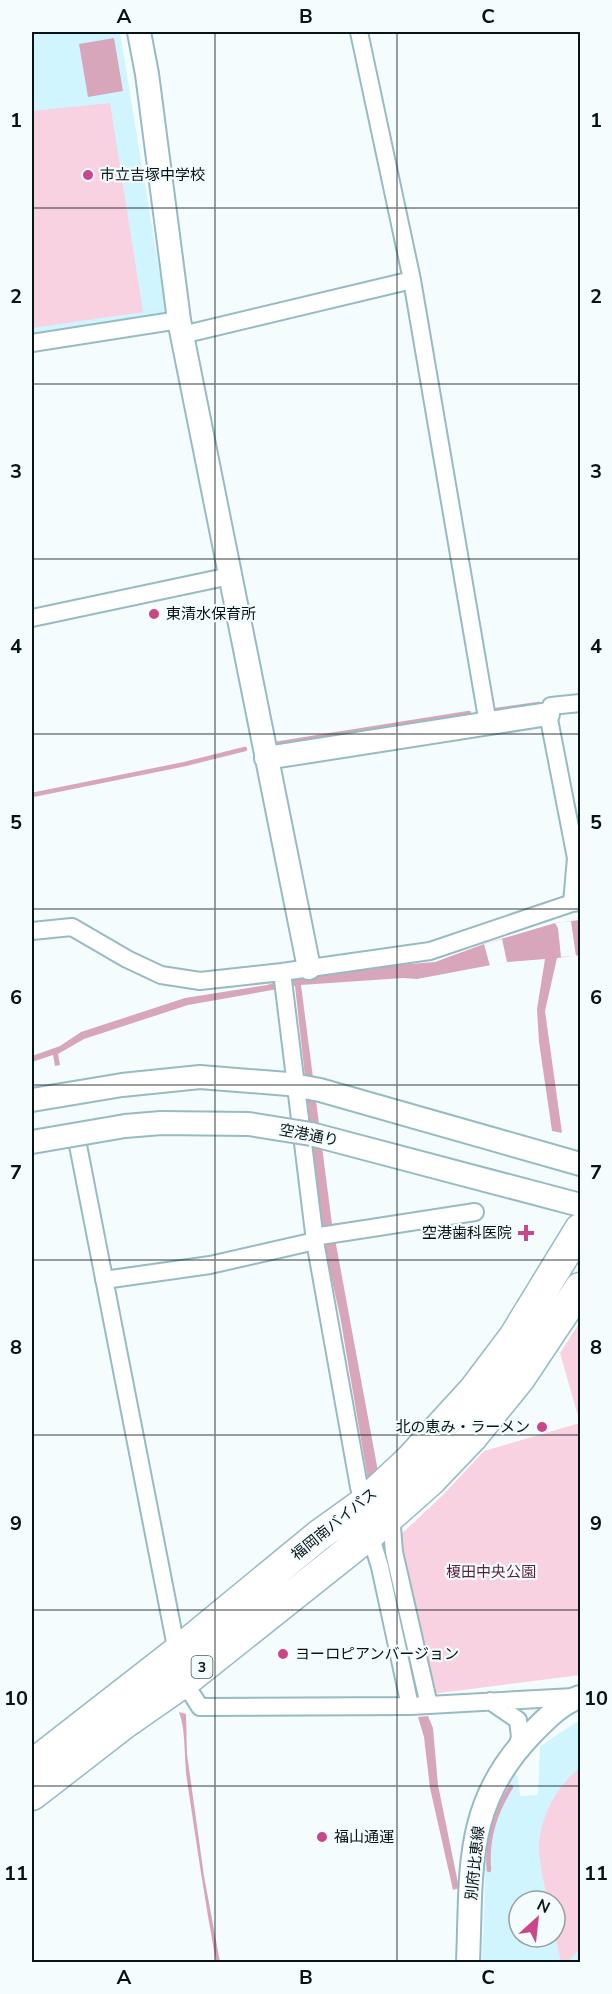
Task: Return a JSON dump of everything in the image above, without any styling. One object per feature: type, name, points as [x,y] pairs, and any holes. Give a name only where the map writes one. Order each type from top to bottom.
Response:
[{"type":"highway","name":"福岡南バイパス","points":[[32,1765],[177,1652],[374,1493],[450,1418],[496,1362],[533,1308],[580,1229]]},
{"type":"highway","name":"福岡南バイパス","points":[[32,1795],[184,1682],[430,1481],[498,1407],[537,1354],[580,1288]]},
{"type":"street","points":[[140,32],[181,328],[309,968]]},
{"type":"street","points":[[359,32],[412,280],[488,724]]},
{"type":"street","points":[[32,343],[181,328],[412,280]]},
{"type":"street","points":[[32,618],[230,576]]},
{"type":"street","points":[[32,929],[72,927],[127,959],[162,975],[200,981],[283,980],[309,968],[430,951],[576,902],[576,858],[548,714],[551,706],[580,703]]},
{"type":"street","points":[[266,758],[548,714]]},
{"type":"street","points":[[283,980],[295,1086],[302,1133],[324,1237],[358,1487],[374,1493]]},
{"type":"street","points":[[32,1100],[122,1085],[200,1077],[295,1086],[320,1090],[580,1164]]},
{"type":"street","name":"空港通り","points":[[32,1142],[125,1126],[196,1122],[249,1124],[325,1137],[580,1205]]},
{"type":"street","points":[[76,1135],[177,1652],[184,1682],[200,1707],[410,1706],[579,1697]]},
{"type":"street","points":[[104,1280],[210,1265],[324,1237],[475,1212]]},
{"type":"street","points":[[380,1524],[394,1552],[429,1705]]},
{"type":"street","points":[[380,1524],[380,1567],[410,1706]]},
{"type":"street","name":"別府比恵線","points":[[468,1962],[476,1834],[487,1797],[496,1778],[517,1748],[555,1710],[579,1697]]},
{"type":"street","points":[[517,1700],[531,1711],[534,1731]]},
{"type":"street","points":[[490,1701],[518,1720],[520,1737],[517,1748]]},
{"type":"shaded area","name":"市立吉塚中学校","points":[[32,32],[120,32],[167,318],[32,339]]},
{"type":"shaded area","points":[[114,38],[123,91],[88,97],[79,44]]},
{"type":"shaded area","points":[[580,920],[580,955],[557,958],[545,1011],[562,1133],[552,1131],[539,1042],[537,1009],[545,959],[507,962],[417,979],[301,985],[332,1224],[475,1204],[477,1208],[335,1239],[419,1693],[413,1694],[380,1551],[340,1316],[323,1240],[295,986],[188,1005],[84,1039],[58,1054],[60,1065],[55,1066],[53,1055],[32,1062],[32,1056],[60,1046],[81,1032],[185,998],[267,985],[310,972],[435,962],[484,944],[555,923]]},
{"type":"shaded area","points":[[179,1712],[186,1714],[187,1754],[204,1876],[220,1962],[216,1962],[204,1894],[187,1780],[183,1727]]},
{"type":"shaded area","points":[[428,1716],[433,1728],[438,1785],[459,1888],[453,1890],[430,1788],[424,1737],[418,1717]]},
{"type":"shaded area","points":[[580,1720],[580,1962],[482,1962],[485,1882],[483,1850],[498,1799],[514,1773],[518,1777],[520,1796],[538,1795],[540,1746]]},
{"type":"green space","name":"市立吉塚中学校","points":[[110,103],[143,312],[32,328],[32,111]]},
{"type":"green space","points":[[580,1322],[580,1423],[560,1353]]},
{"type":"green space","name":"榎田中央公園","points":[[580,1423],[580,1675],[431,1694],[396,1539],[443,1495],[484,1451]]},
{"type":"green space","points":[[580,1768],[580,1948],[568,1962],[561,1962],[558,1949],[567,1949],[567,1889],[546,1889],[539,1845],[547,1812],[557,1792]]},
{"type":"pier","points":[[571,921],[576,956],[561,957],[558,928],[555,923]]},
{"type":"pier","points":[[502,939],[507,962],[490,966],[484,944]]},
{"type":"waterway","points":[[496,710],[539,704]]},
{"type":"waterway","points":[[275,744],[469,713]]},
{"type":"waterway","points":[[32,795],[185,764],[245,749]]},
{"type":"waterway","points":[[489,1870],[490,1837],[500,1806],[511,1787]]},
{"type":"place","name":"市立吉塚中学校","points":[[88,175]]},
{"type":"place","name":"東清水保育所","points":[[154,614]]},
{"type":"place","name":"空港歯科医院","points":[[526,1233]]},
{"type":"place","name":"北の恵み・ラーメン","points":[[542,1427]]},
{"type":"place","name":"ヨーロピアンバージョン","points":[[283,1654]]},
{"type":"place","name":"福山通運","points":[[322,1837]]}]
